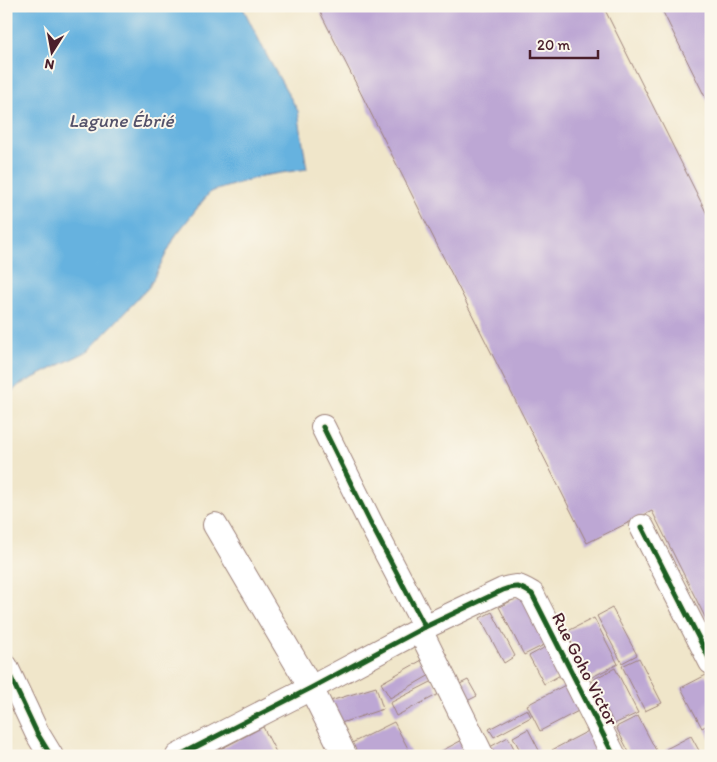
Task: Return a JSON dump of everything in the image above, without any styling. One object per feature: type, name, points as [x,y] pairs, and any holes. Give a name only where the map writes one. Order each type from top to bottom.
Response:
[{"type":"street","points":[[323,427],[482,756]]},
{"type":"street","points":[[215,525],[311,688],[345,756]]},
{"type":"street","points":[[642,527],[711,662]]},
{"type":"street","name":"Rue Goho Victor","points":[[422,629],[512,587],[520,587],[532,594],[614,756]]},
{"type":"street","points":[[178,756],[205,750],[311,688],[422,629]]},
{"type":"street","points":[[6,667],[37,733],[51,756]]},
{"type":"water","name":"Lagune Ébrié","points":[[6,6],[242,6],[268,58],[298,111],[307,169],[262,176],[210,192],[176,235],[149,287],[88,351],[19,385],[6,397]]},
{"type":"building","points":[[317,6],[603,6],[711,222],[711,629],[652,511],[587,543]]},
{"type":"building","points":[[660,6],[711,6],[711,109]]},
{"type":"building","points":[[525,594],[550,642],[524,655],[499,607]]},
{"type":"building","points":[[612,608],[637,655],[622,663],[597,616]]},
{"type":"building","points":[[492,612],[515,656],[504,663],[480,618]]},
{"type":"building","points":[[594,618],[618,664],[590,678],[566,632]]},
{"type":"building","points":[[551,644],[566,672],[544,684],[529,656]]},
{"type":"building","points":[[639,658],[662,703],[645,711],[622,666]]},
{"type":"building","points":[[422,660],[430,675],[390,698],[381,683]]},
{"type":"building","points":[[615,668],[638,713],[614,724],[592,680]]},
{"type":"building","points":[[706,675],[711,685],[711,723],[702,728],[681,688]]},
{"type":"building","points":[[468,680],[477,696],[467,701],[458,685]]},
{"type":"building","points":[[433,681],[439,694],[396,716],[390,703]]},
{"type":"building","points":[[571,682],[584,708],[540,731],[527,705]]},
{"type":"building","points":[[376,687],[383,709],[338,724],[330,701]]},
{"type":"building","points":[[527,709],[531,717],[494,737],[489,729]]},
{"type":"building","points":[[638,716],[659,756],[631,756],[616,727]]},
{"type":"building","points":[[394,722],[412,756],[356,756],[350,744]]},
{"type":"building","points":[[711,726],[711,740],[705,729]]},
{"type":"building","points":[[263,727],[278,756],[216,756],[215,752]]},
{"type":"building","points":[[594,728],[608,756],[555,756],[552,750]]},
{"type":"building","points":[[528,729],[542,756],[523,756],[513,737]]},
{"type":"building","points":[[691,736],[702,756],[670,756],[666,749]]},
{"type":"building","points":[[508,737],[518,756],[495,756],[490,747]]},
{"type":"building","points":[[466,738],[476,756],[432,756]]},
{"type":"cycle path","points":[[323,427],[425,627]]},
{"type":"cycle path","points":[[642,527],[711,662]]},
{"type":"cycle path","points":[[178,756],[425,627],[503,590],[515,587],[532,594],[614,756]]},
{"type":"cycle path","points":[[6,667],[37,733],[51,756]]}]
